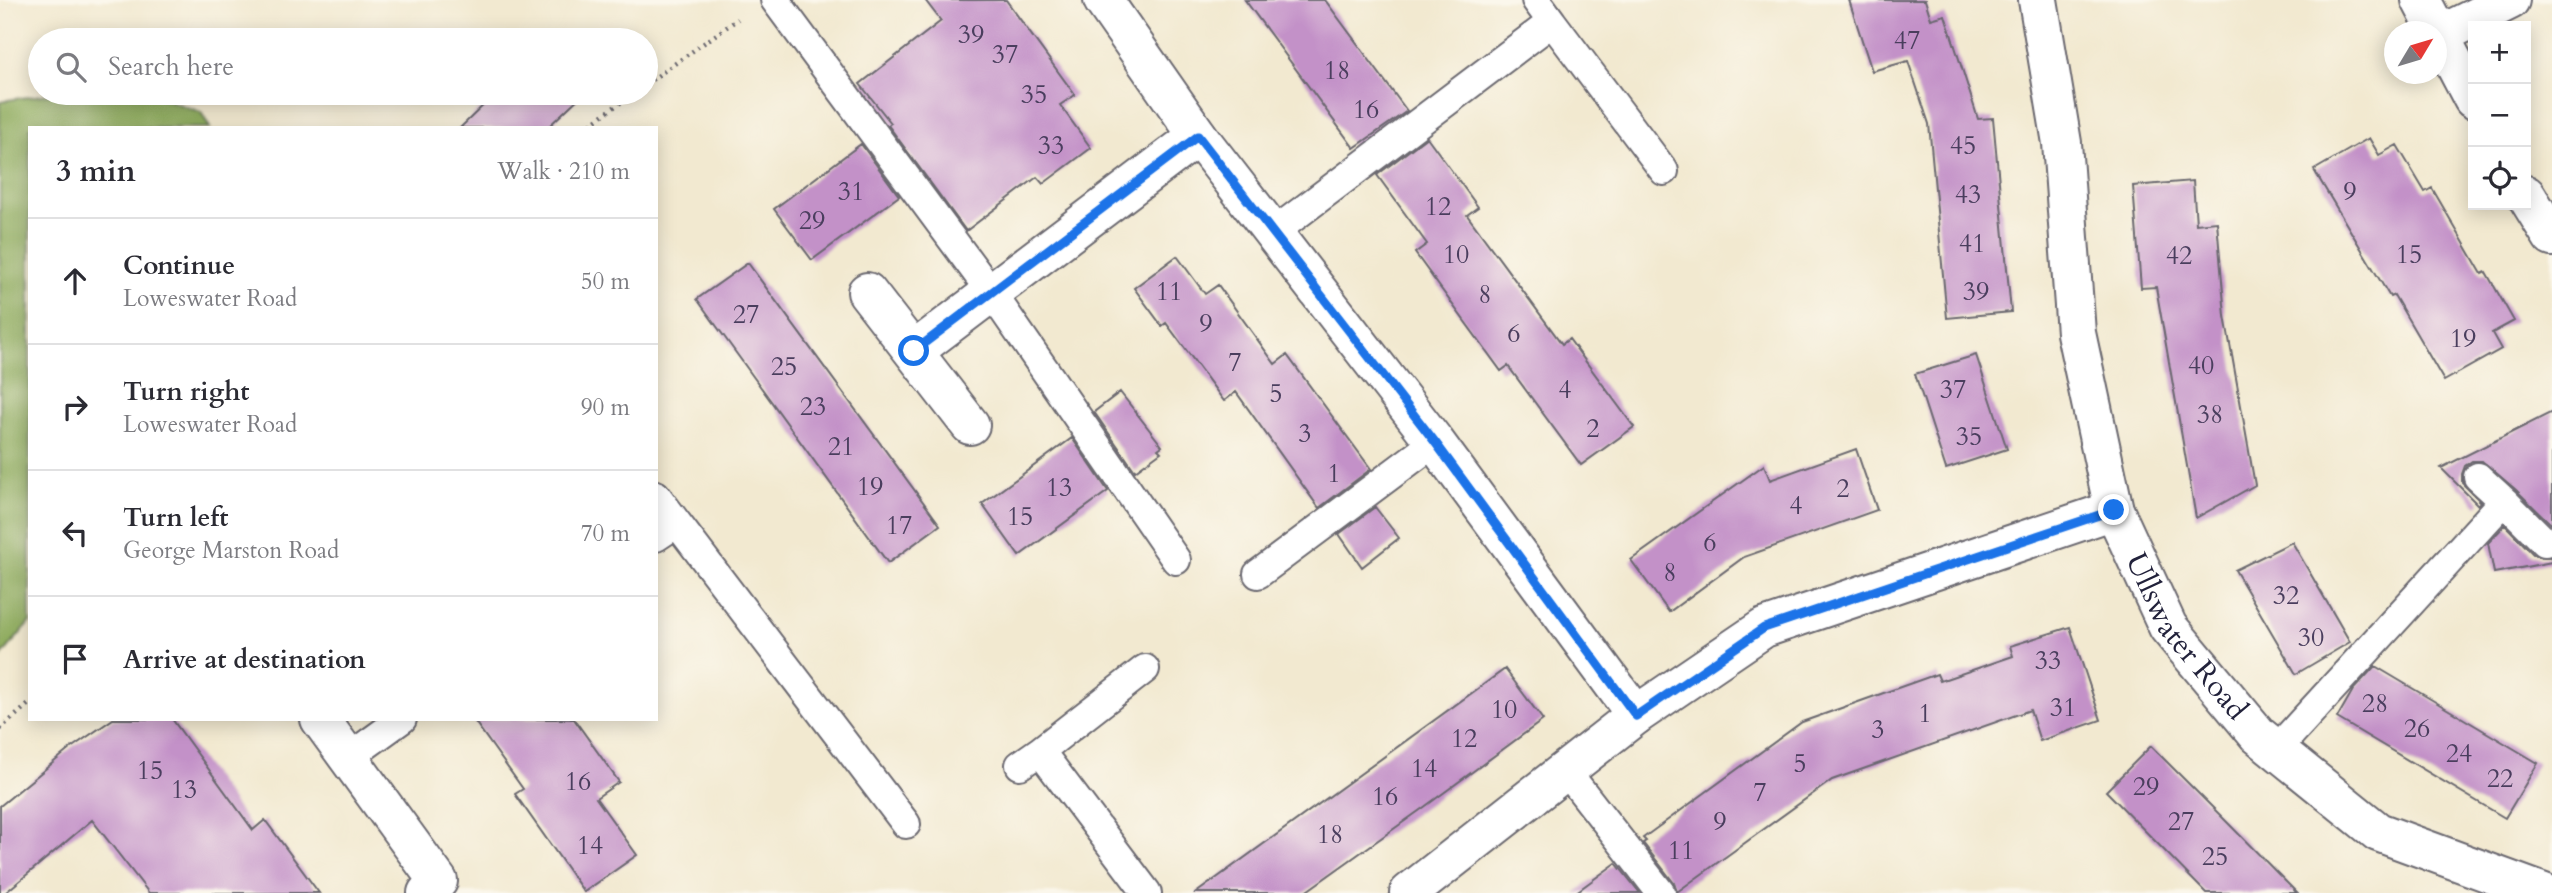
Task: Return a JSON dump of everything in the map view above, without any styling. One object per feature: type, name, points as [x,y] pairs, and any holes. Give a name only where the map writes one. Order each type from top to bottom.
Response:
[{"type":"street","points":[[1103,0],[1198,136],[1435,442],[1636,716]]},
{"type":"street","name":"Ullswater Road","points":[[2038,0],[2062,143],[2076,333],[2114,510],[2168,627],[2258,735],[2378,832],[2540,892]]},
{"type":"street","points":[[2421,0],[2432,21]]},
{"type":"street","points":[[2447,32],[2510,0]]},
{"type":"street","points":[[2447,49],[2468,89]]},
{"type":"street","points":[[914,351],[1198,136]]},
{"type":"street","points":[[2531,203],[2552,237]]},
{"type":"street","points":[[867,292],[970,425]]},
{"type":"street","points":[[1409,893],[1636,716],[1764,628],[2114,510]]},
{"type":"street","points":[[321,721],[438,881],[427,893]]},
{"type":"lane","points":[[775,0],[991,292],[1176,560]]},
{"type":"lane","points":[[1274,232],[1544,11],[1664,171]]},
{"type":"lane","points":[[1258,575],[1435,442]]},
{"type":"lane","points":[[2478,477],[2545,542]]},
{"type":"lane","points":[[2276,750],[2504,501]]},
{"type":"lane","points":[[658,502],[666,530],[906,824]]},
{"type":"lane","points":[[1145,669],[1030,758],[1147,893]]},
{"type":"lane","points":[[348,758],[399,721]]},
{"type":"lane","points":[[1566,771],[1661,893]]},
{"type":"path","points":[[658,76],[743,15]]},
{"type":"path","points":[[588,126],[617,105]]},
{"type":"path","points":[[0,729],[28,705]]},
{"type":"green space","points":[[28,97],[28,105],[181,105],[201,112],[209,126],[28,126],[28,624],[0,658],[0,101]]},
{"type":"building","points":[[925,0],[1006,0],[1075,95],[1060,105],[1091,148],[1043,184],[1037,177],[966,231],[888,125],[891,123],[860,84],[941,21]]},
{"type":"building","points":[[1245,0],[1325,0],[1407,111],[1354,148]]},
{"type":"building","points":[[1849,0],[1925,0],[1931,19],[1945,15],[1978,119],[1993,118],[2011,312],[1947,318],[1929,124],[1908,61],[1872,71]]},
{"type":"building","points":[[484,105],[571,105],[549,126],[462,126]]},
{"type":"building","points":[[1427,137],[1478,207],[1467,215],[1562,344],[1569,339],[1634,427],[1581,465],[1508,366],[1501,371],[1415,253],[1427,244],[1377,175]]},
{"type":"building","points":[[2369,138],[2379,155],[2397,145],[2425,192],[2432,188],[2482,274],[2486,272],[2514,321],[2492,333],[2501,349],[2444,381],[2394,295],[2390,297],[2314,170]]},
{"type":"building","points":[[861,144],[899,196],[812,260],[774,209]]},
{"type":"building","points":[[2193,181],[2196,224],[2217,222],[2225,316],[2255,485],[2196,518],[2156,287],[2141,288],[2133,186]]},
{"type":"building","points":[[1177,256],[1205,294],[1218,285],[1275,364],[1287,355],[1371,469],[1319,508],[1236,392],[1224,401],[1166,323],[1162,326],[1134,288]]},
{"type":"building","points":[[748,263],[940,525],[888,563],[697,299]]},
{"type":"building","points":[[1976,355],[2007,449],[1946,469],[1915,374]]},
{"type":"building","points":[[1120,392],[1162,446],[1158,449],[1161,452],[1135,471],[1094,412]]},
{"type":"building","points":[[2552,412],[2552,525],[2482,461],[2472,461],[2465,466],[2462,474],[2462,483],[2481,502],[2478,505],[2441,468]]},
{"type":"building","points":[[1072,438],[1108,491],[1019,556],[982,504]]},
{"type":"building","points":[[1856,449],[1877,510],[1744,557],[1669,612],[1631,560],[1764,465],[1770,480]]},
{"type":"building","points":[[1375,507],[1399,538],[1362,567],[1339,534]]},
{"type":"building","points":[[2505,525],[2533,554],[2541,558],[2552,557],[2552,562],[2494,573],[2488,543]]},
{"type":"building","points":[[2292,542],[2350,642],[2296,674],[2235,570]]},
{"type":"building","points":[[2070,627],[2101,720],[2040,741],[2030,710],[1832,780],[1677,892],[1674,883],[1643,843],[1646,841],[1643,838],[1802,722],[1937,674],[1940,681],[2013,656],[2010,646]]},
{"type":"building","points":[[2375,666],[2538,763],[2505,818],[2337,718],[2353,690]]},
{"type":"building","points":[[1505,669],[1543,720],[1423,808],[1304,893],[1196,893]]},
{"type":"building","points":[[110,721],[173,721],[253,830],[265,820],[319,893],[149,893],[92,820],[5,893],[0,893],[0,806],[71,748]]},
{"type":"building","points":[[474,721],[575,721],[619,782],[596,798],[637,855],[584,892],[515,794],[523,789]]},
{"type":"building","points":[[2151,746],[2297,893],[2206,893],[2106,791]]},
{"type":"building","points":[[1616,863],[1640,893],[1575,893]]},
{"type":"route","points":[[914,351],[1198,136],[1435,442],[1636,716],[1764,628],[2114,510]]}]
